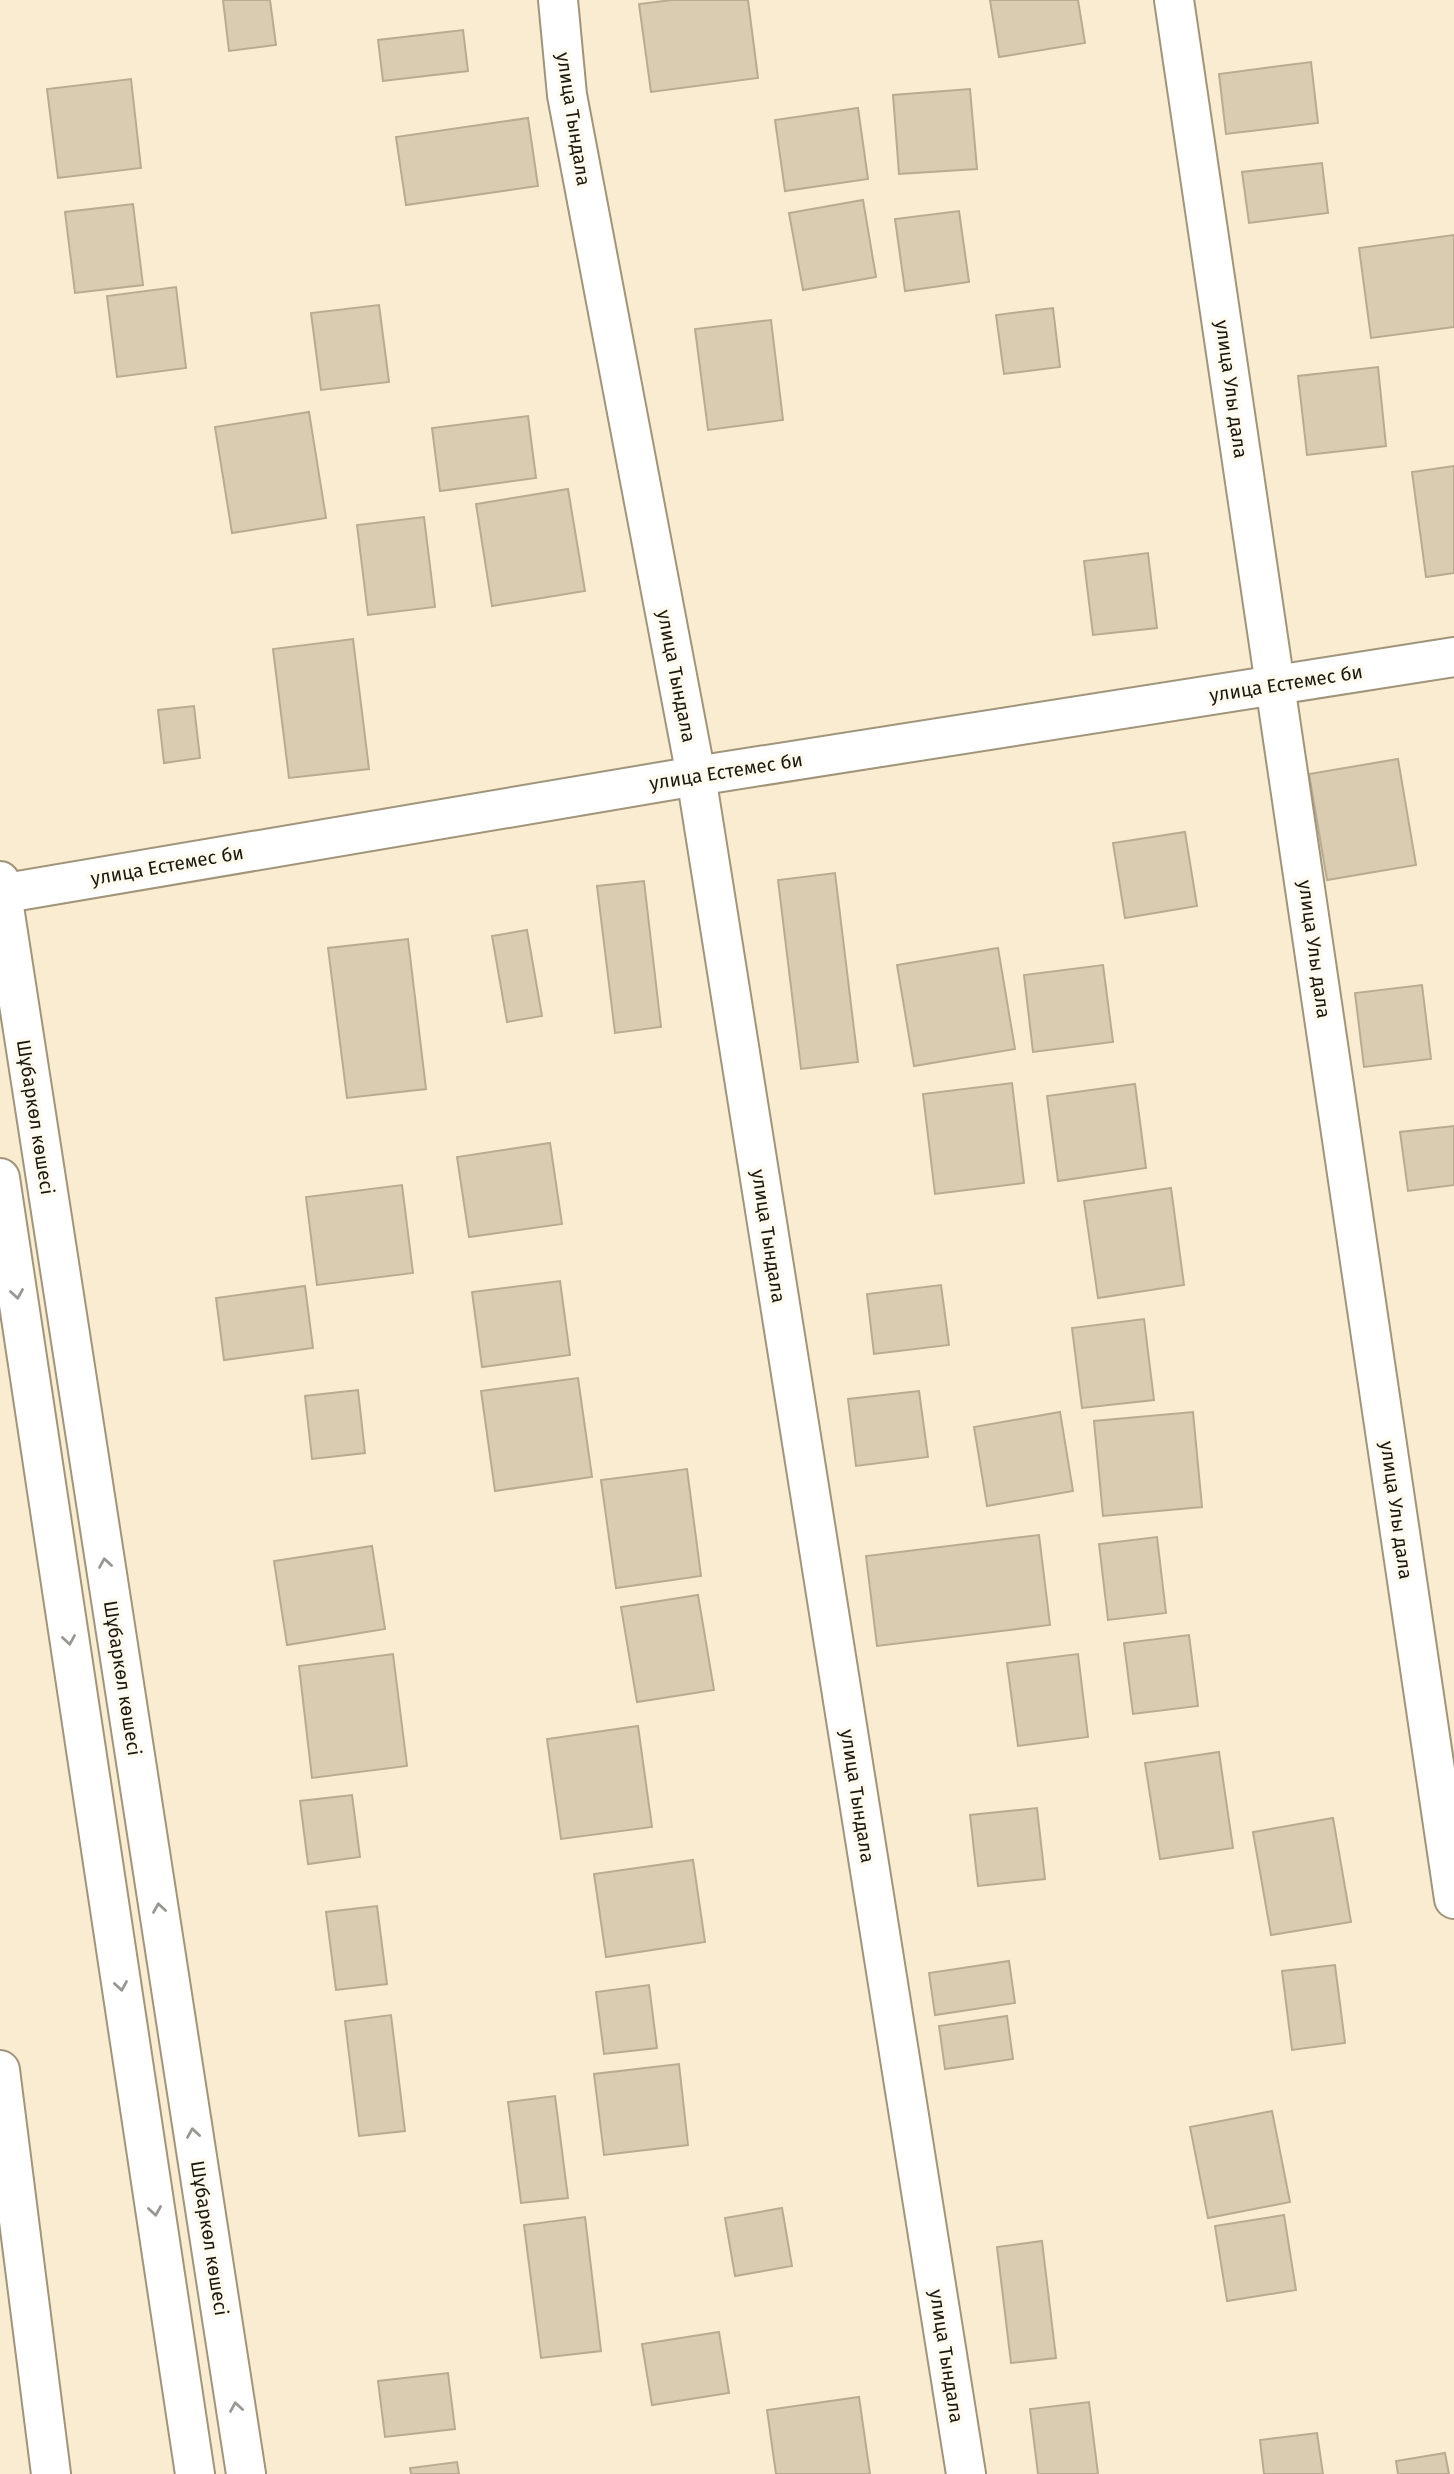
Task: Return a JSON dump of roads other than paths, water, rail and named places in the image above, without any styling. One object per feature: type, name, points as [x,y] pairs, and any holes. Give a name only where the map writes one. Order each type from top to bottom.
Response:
[{"type":"street","name":"улица Тындала","points":[[558,0],[567,95],[696,776],[966,2474]]},
{"type":"street","name":"улица Улы дала","points":[[1174,0],[1454,1899]]},
{"type":"street","name":"улица Естемес би","points":[[1,889],[1454,657]]},
{"type":"street","name":"Шұбаркөл көшесі","points":[[1,889],[246,2474]]},
{"type":"street","points":[[0,1178],[195,2474]]},
{"type":"street","points":[[0,2070],[51,2474]]}]
